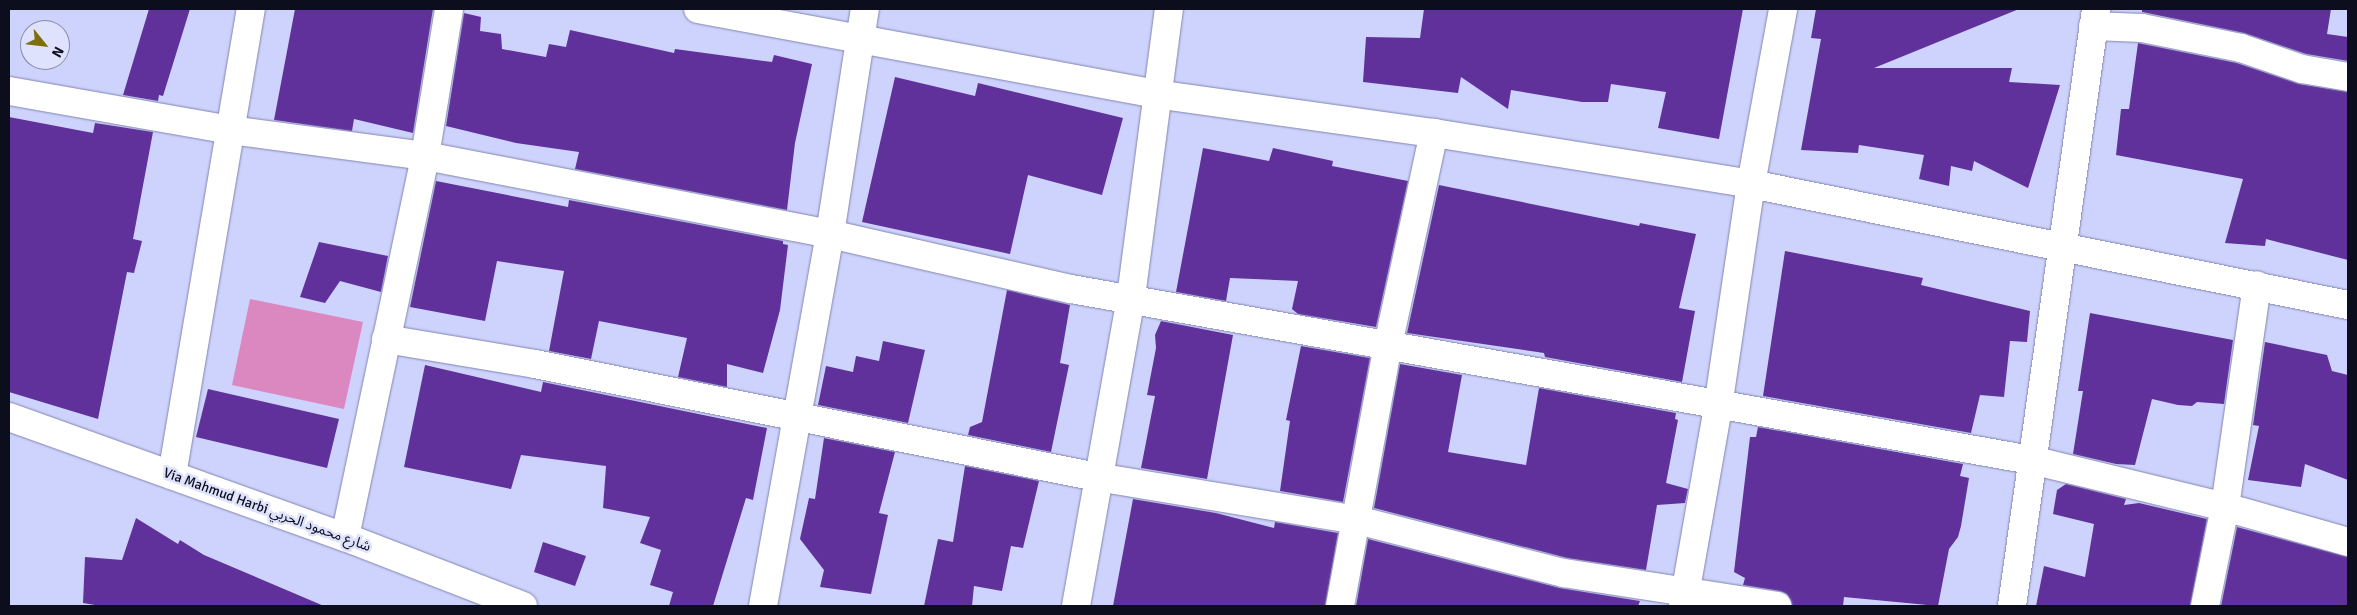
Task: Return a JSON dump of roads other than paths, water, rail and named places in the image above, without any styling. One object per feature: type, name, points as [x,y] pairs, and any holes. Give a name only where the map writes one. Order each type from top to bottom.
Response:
[{"type":"street","points":[[172,475],[251,9]]},
{"type":"street","points":[[345,537],[425,156],[450,9]]},
{"type":"street","points":[[698,9],[1156,94],[1434,133],[1751,184],[2257,285],[2348,305]]},
{"type":"street","points":[[764,606],[830,234],[866,9]]},
{"type":"street","points":[[1076,606],[1097,477],[1131,297],[1156,94],[1169,9]]},
{"type":"street","points":[[1684,599],[1718,407],[1751,184],[1784,9]]},
{"type":"street","points":[[2012,606],[2031,460],[2064,247],[2094,17],[2241,48],[2302,69],[2348,77]]},
{"type":"street","points":[[9,91],[230,130],[425,156],[830,234],[1071,289],[1131,297],[1718,407],[2031,460],[2225,507],[2348,542]]},
{"type":"street","points":[[1340,606],[1388,345],[1434,133]]},
{"type":"street","points":[[2205,606],[2225,507],[2257,285]]},
{"type":"street","points":[[386,339],[535,364],[796,419],[1097,477],[1357,520],[1564,573],[1684,599],[1777,606]]},
{"type":"street","name":"Via Mahmud Harbi شارع محمود الحربي","points":[[9,417],[345,537],[523,606]]}]
